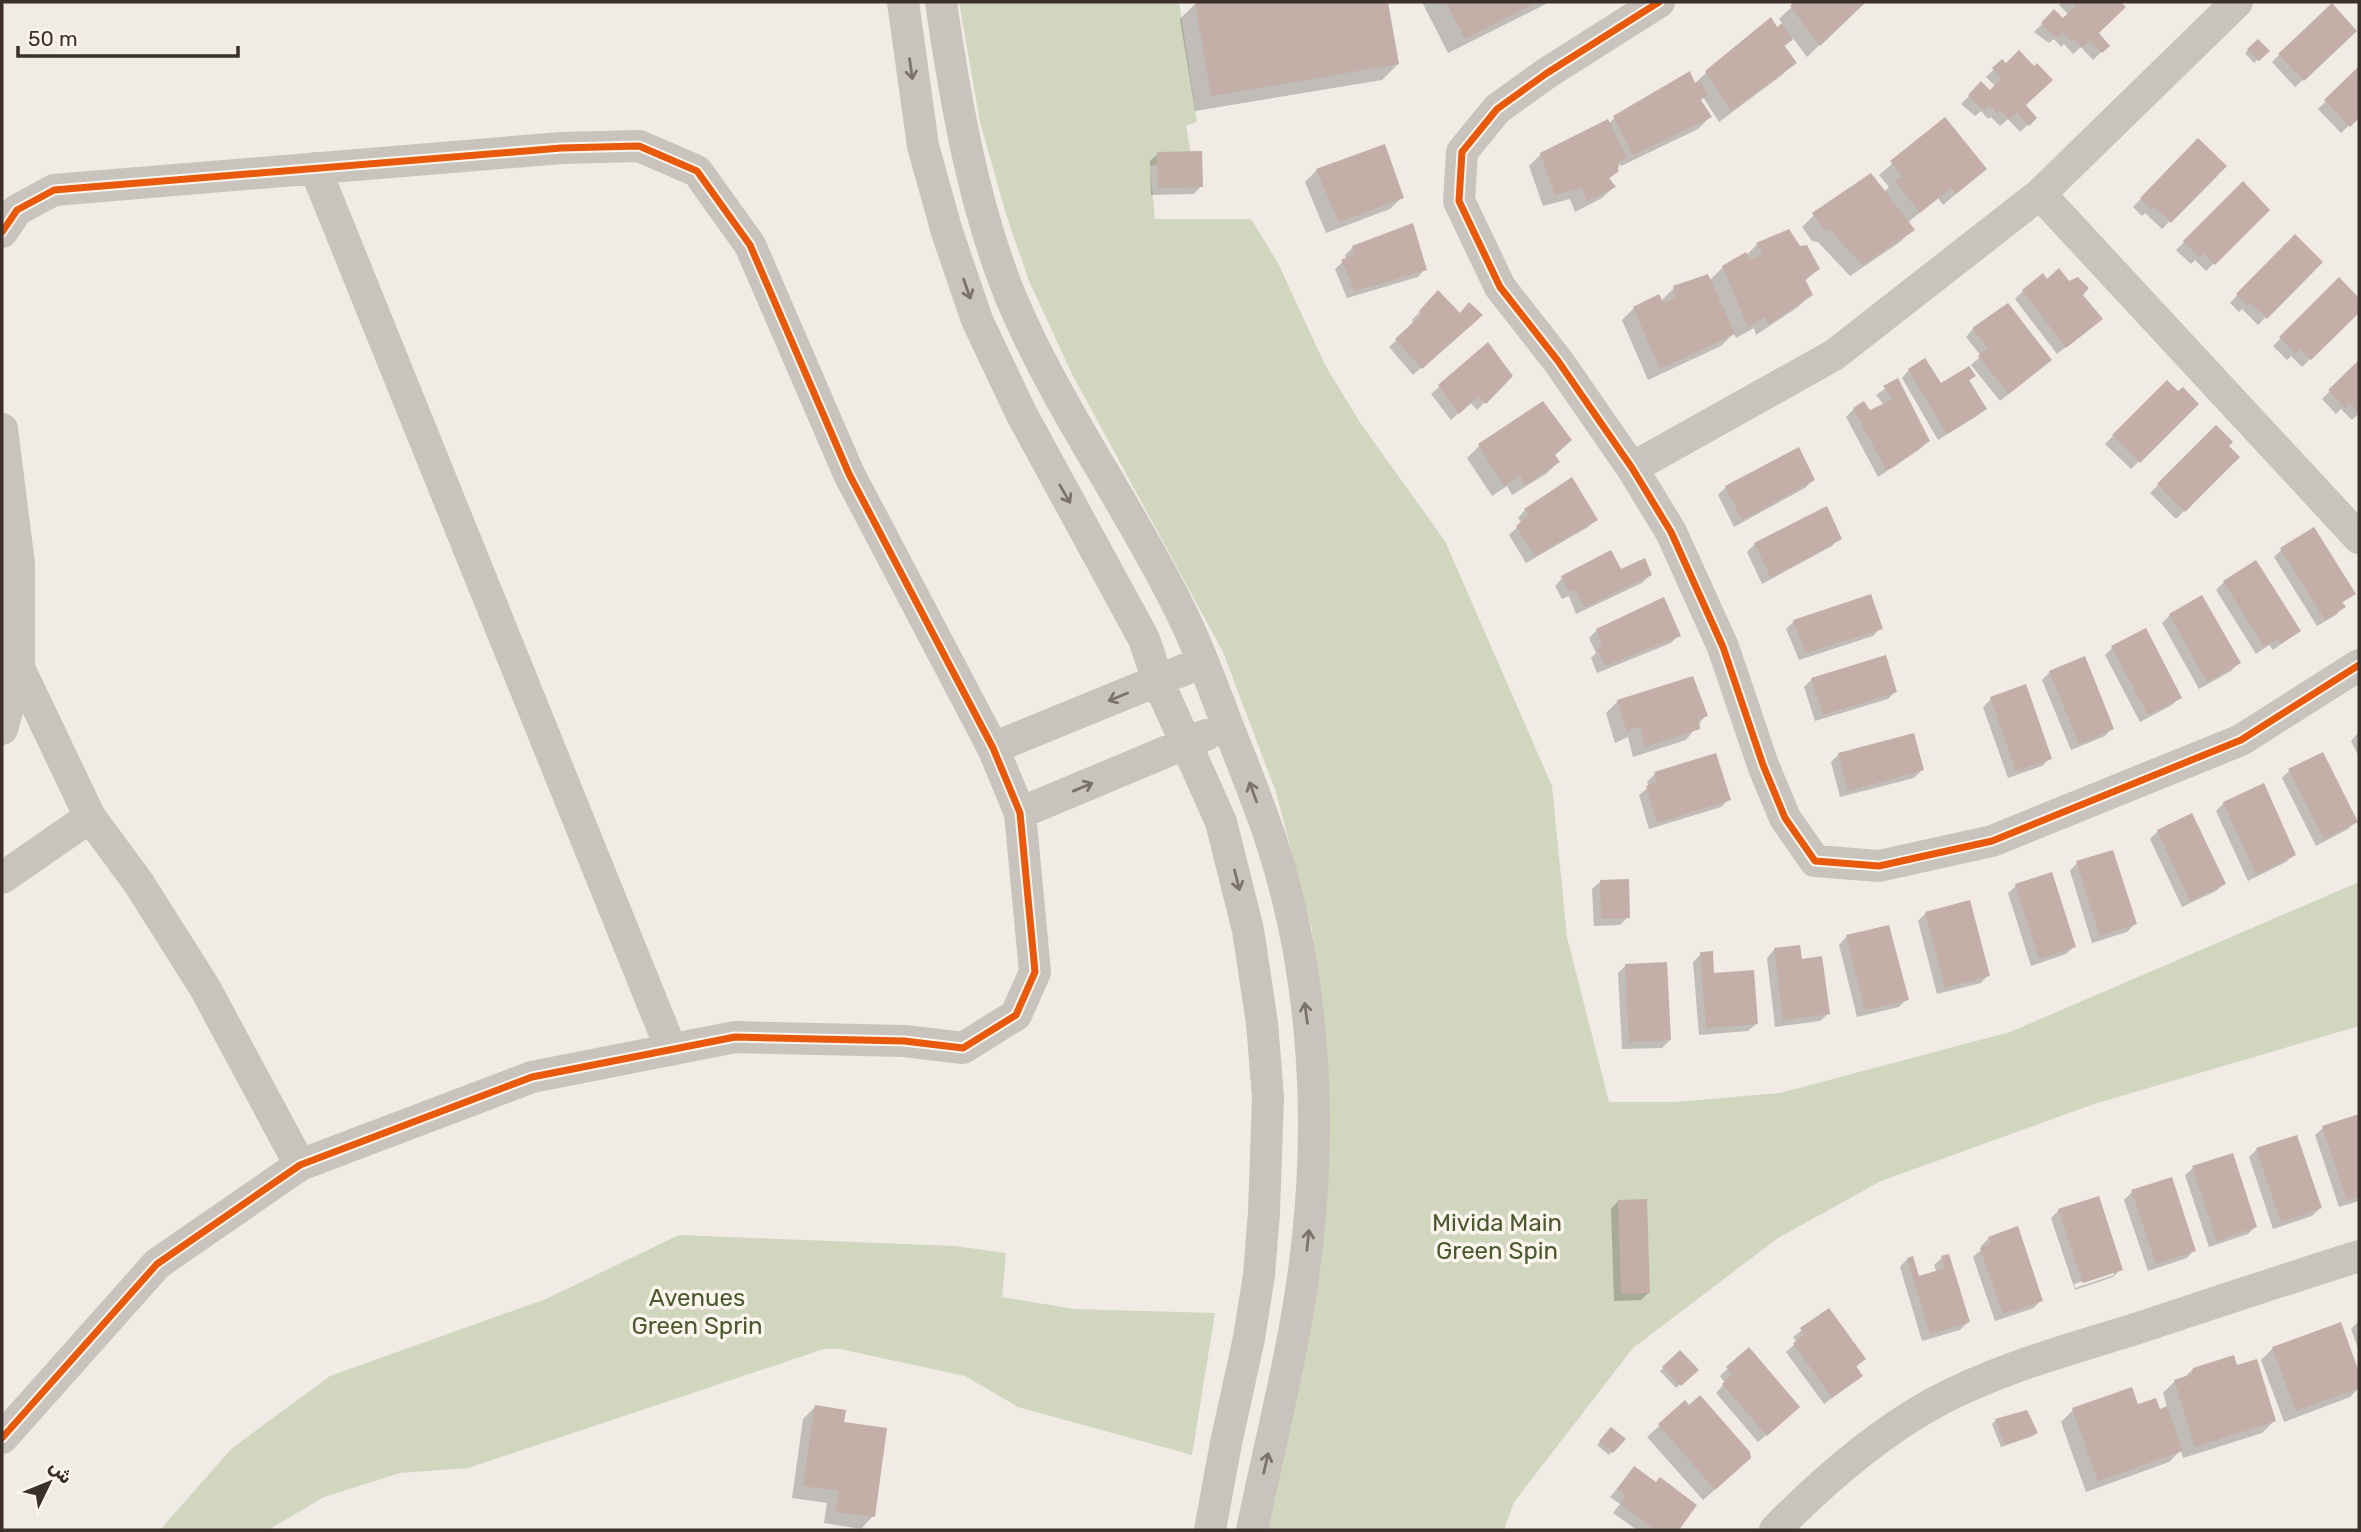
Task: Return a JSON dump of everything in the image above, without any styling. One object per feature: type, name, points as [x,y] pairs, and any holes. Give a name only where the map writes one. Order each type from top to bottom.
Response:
[{"type":"street","points":[[903,2],[923,146],[947,232],[977,320],[1021,413],[1144,639],[1158,681],[1221,822],[1248,930],[1262,1023],[1268,1097],[1264,1212],[1259,1275],[1249,1338],[1210,1530]]},
{"type":"street","points":[[941,2],[952,76],[968,152],[988,229],[1012,299],[1064,405],[1175,599],[1203,662],[1271,840],[1295,933],[1310,1036],[1312,1174],[1309,1233],[1290,1356],[1252,1530]]},
{"type":"street","points":[[1659,2],[1497,108],[1462,152],[1459,201],[1500,287],[1559,361],[1632,468],[1671,532],[1723,647],[1763,765],[1785,818],[1815,861],[1879,866],[1992,841],[2241,740],[2359,665]]},
{"type":"street","points":[[1632,468],[1834,355],[2040,194],[2237,2]]},
{"type":"street","points":[[2,232],[17,210],[54,190],[561,148],[639,146],[697,171],[750,245],[849,474],[993,748],[1020,813],[1035,972],[1016,1015],[963,1048],[904,1041],[735,1037],[532,1077],[300,1165],[158,1264],[2,1438]]},
{"type":"street","points":[[315,168],[671,1049]]},
{"type":"street","points":[[2040,194],[2359,538]]},
{"type":"street","points":[[2,429],[19,564],[19,668],[2,729]]},
{"type":"street","points":[[993,748],[1203,662]]},
{"type":"street","points":[[19,668],[90,817],[138,882],[205,988],[300,1165]]},
{"type":"street","points":[[1020,813],[1227,725]]},
{"type":"street","points":[[2,878],[90,817]]},
{"type":"street","points":[[1775,1530],[1844,1465],[1887,1433],[1955,1393],[2037,1360],[2359,1256]]},
{"type":"green space","name":"Mivida Main Green Spin","points":[[959,2],[1179,2],[1197,122],[1186,126],[1191,155],[1150,166],[1155,219],[1251,219],[1278,263],[1325,365],[1361,424],[1445,541],[1552,786],[1567,937],[1609,1102],[1674,1102],[1780,1093],[2010,1032],[2359,882],[2359,1026],[2094,1104],[1881,1181],[1778,1238],[1633,1348],[1514,1502],[1504,1530],[1263,1530],[1321,1264],[1327,1093],[1312,930],[1276,792],[1223,652],[1072,374],[1029,281],[1006,214],[980,122]]},
{"type":"green space","name":"Avenues Green Sprin","points":[[679,1235],[954,1246],[1006,1253],[1002,1297],[1073,1309],[1215,1313],[1192,1455],[1018,1407],[965,1376],[840,1349],[824,1349],[468,1468],[400,1473],[324,1497],[268,1530],[160,1530],[231,1449],[330,1376],[546,1299]]},
{"type":"building","points":[[1195,2],[1388,2],[1399,64],[1211,96]]},
{"type":"building","points":[[1446,2],[1537,2],[1465,39]]},
{"type":"building","points":[[1794,2],[1866,2],[1820,46],[1790,6]]},
{"type":"building","points":[[2071,2],[2121,2],[2126,7],[2099,33],[2110,46],[2102,53],[2090,40],[2082,48],[2073,38],[2070,40],[2063,32],[2058,37],[2041,23],[2054,9],[2063,18],[2075,6]]},
{"type":"building","points":[[2332,3],[2357,31],[2304,81],[2278,54]]},
{"type":"building","points":[[1771,17],[1777,27],[1782,23],[1793,40],[1784,45],[1797,63],[1731,111],[1705,71]]},
{"type":"building","points":[[2258,39],[2270,51],[2259,61],[2247,49]]},
{"type":"building","points":[[2019,50],[2034,66],[2037,63],[2053,80],[2026,105],[2037,118],[2029,126],[2017,113],[2009,120],[2000,110],[1997,113],[1989,105],[1985,109],[1979,107],[1968,95],[1981,81],[1990,90],[2002,78],[1992,68],[2002,59],[2006,63]]},
{"type":"building","points":[[2359,66],[2359,118],[2350,127],[2324,100]]},
{"type":"building","points":[[1690,71],[1695,83],[1700,80],[1708,95],[1701,100],[1712,117],[1633,155],[1613,116]]},
{"type":"building","points":[[1945,117],[1987,169],[1956,194],[1951,188],[1920,213],[1894,180],[1903,177],[1890,161]]},
{"type":"building","points":[[1608,119],[1627,158],[1619,162],[1618,172],[1609,178],[1616,187],[1587,201],[1582,188],[1555,195],[1540,153]]},
{"type":"building","points":[[2198,138],[2227,166],[2171,223],[2154,206],[2151,210],[2140,198]]},
{"type":"building","points":[[1385,144],[1404,198],[1339,222],[1316,169]]},
{"type":"building","points":[[1202,151],[1203,187],[1158,188],[1157,152]]},
{"type":"building","points":[[1871,173],[1915,230],[1862,265],[1830,230],[1824,230],[1812,213]]},
{"type":"building","points":[[2243,181],[2270,210],[2215,265],[2204,253],[2200,257],[2183,241]]},
{"type":"building","points":[[1413,223],[1427,270],[1355,291],[1341,260],[1355,254],[1352,246]]},
{"type":"building","points":[[1789,229],[1800,246],[1807,245],[1820,269],[1805,279],[1813,295],[1768,325],[1766,317],[1748,327],[1722,266],[1746,252],[1750,260],[1763,254],[1756,243]]},
{"type":"building","points":[[2295,234],[2323,262],[2267,319],[2250,302],[2247,306],[2236,294]]},
{"type":"building","points":[[2059,268],[2069,281],[2078,277],[2089,288],[2083,295],[2103,319],[2066,348],[2022,290],[2043,273],[2047,279]]},
{"type":"building","points":[[1708,274],[1735,334],[1660,369],[1633,307],[1659,294],[1663,302],[1676,298],[1673,286]]},
{"type":"building","points":[[2339,277],[2359,298],[2359,313],[2311,360],[2300,349],[2296,354],[2279,337]]},
{"type":"building","points":[[1438,290],[1460,313],[1469,302],[1483,315],[1422,369],[1395,339],[1421,315],[1419,311]]},
{"type":"building","points":[[2008,303],[2052,360],[2009,394],[1978,356],[1988,348],[1972,328]]},
{"type":"building","points":[[1488,342],[1513,376],[1486,404],[1479,396],[1459,414],[1438,385]]},
{"type":"building","points":[[1925,358],[1941,383],[1969,366],[1976,376],[1969,380],[1987,409],[1947,434],[1908,369]]},
{"type":"building","points":[[2359,360],[2359,413],[2349,403],[2345,408],[2328,390]]},
{"type":"building","points":[[1898,378],[1930,441],[1886,470],[1853,408],[1864,401],[1870,410],[1893,399],[1883,386]]},
{"type":"building","points":[[2167,380],[2178,391],[2183,387],[2199,404],[2140,463],[2112,435]]},
{"type":"building","points":[[1543,401],[1572,440],[1555,455],[1560,462],[1525,485],[1520,475],[1504,486],[1478,444]]},
{"type":"building","points":[[2216,425],[2233,442],[2229,446],[2240,457],[2185,512],[2157,484]]},
{"type":"building","points":[[1799,447],[1815,480],[1742,520],[1725,486]]},
{"type":"building","points":[[1572,477],[1598,520],[1535,556],[1516,526],[1529,515],[1524,509]]},
{"type":"building","points":[[1827,506],[1842,539],[1771,578],[1754,543]]},
{"type":"building","points":[[2314,527],[2356,594],[2342,602],[2346,607],[2325,620],[2280,548]]},
{"type":"building","points":[[1611,550],[1621,569],[1645,558],[1652,575],[1584,607],[1576,590],[1570,592],[1561,576]]},
{"type":"building","points":[[2256,560],[2301,631],[2281,644],[2278,639],[2264,647],[2223,581]]},
{"type":"building","points":[[1871,594],[1883,629],[1806,653],[1793,620]]},
{"type":"building","points":[[2202,595],[2241,663],[2207,682],[2169,614]]},
{"type":"building","points":[[1664,597],[1681,636],[1605,666],[1597,649],[1602,644],[1596,629]]},
{"type":"building","points":[[2146,628],[2182,698],[2148,715],[2111,646]]},
{"type":"building","points":[[1886,655],[1897,692],[1823,715],[1811,678]]},
{"type":"building","points":[[2085,656],[2114,729],[2079,744],[2049,671]]},
{"type":"building","points":[[1693,676],[1708,716],[1699,719],[1700,729],[1645,747],[1640,726],[1627,732],[1617,700]]},
{"type":"building","points":[[2026,684],[2052,759],[2016,771],[1990,697]]},
{"type":"building","points":[[1914,733],[1924,770],[1848,791],[1838,753]]},
{"type":"building","points":[[2323,752],[2358,822],[2324,839],[2288,769]]},
{"type":"building","points":[[1716,753],[1731,800],[1657,823],[1646,786],[1657,782],[1654,772]]},
{"type":"building","points":[[2264,783],[2296,855],[2256,874],[2223,802]]},
{"type":"building","points":[[2192,813],[2226,884],[2190,901],[2157,830]]},
{"type":"building","points":[[2113,850],[2137,924],[2100,936],[2076,861]]},
{"type":"building","points":[[2052,872],[2076,947],[2039,959],[2015,884]]},
{"type":"building","points":[[1629,879],[1630,918],[1601,919],[1600,880]]},
{"type":"building","points":[[1970,900],[1990,976],[1945,988],[1925,912]]},
{"type":"building","points":[[1889,925],[1909,1000],[1865,1010],[1846,935]]},
{"type":"building","points":[[1800,945],[1802,959],[1822,956],[1830,1014],[1783,1020],[1774,948]]},
{"type":"building","points":[[1713,951],[1714,973],[1754,970],[1758,1024],[1706,1028],[1700,952]]},
{"type":"building","points":[[1667,962],[1671,1040],[1629,1042],[1625,964]]},
{"type":"building","points":[[2359,1114],[2359,1196],[2347,1201],[2322,1126]]},
{"type":"building","points":[[2297,1135],[2322,1208],[2281,1222],[2256,1148]]},
{"type":"building","points":[[2233,1153],[2257,1227],[2217,1241],[2192,1166]]},
{"type":"building","points":[[2172,1177],[2196,1251],[2156,1264],[2131,1190]]},
{"type":"building","points":[[2099,1196],[2123,1270],[2083,1283],[2058,1209]]},
{"type":"building","points":[[1647,1199],[1650,1293],[1621,1294],[1618,1200]]},
{"type":"building","points":[[2018,1226],[2043,1301],[2003,1314],[1980,1248],[1991,1244],[1988,1237]]},
{"type":"building","points":[[1949,1254],[1970,1322],[1930,1334],[1907,1258],[1913,1256],[1919,1276],[1945,1268],[1941,1256]]},
{"type":"building","points":[[1829,1308],[1866,1359],[1856,1366],[1863,1376],[1832,1398],[1793,1343],[1804,1335],[1800,1328]]},
{"type":"building","points":[[2341,1322],[2359,1372],[2359,1388],[2296,1411],[2272,1347]]},
{"type":"building","points":[[1749,1347],[1800,1407],[1767,1436],[1722,1384],[1732,1375],[1726,1367]]},
{"type":"building","points":[[1680,1350],[1699,1370],[1681,1386],[1662,1367]]},
{"type":"building","points":[[2234,1355],[2237,1365],[2257,1359],[2276,1421],[2195,1447],[2174,1380],[2192,1374],[2193,1368]]},
{"type":"building","points":[[2132,1387],[2138,1404],[2156,1398],[2160,1409],[2167,1406],[2183,1451],[2098,1481],[2072,1408]]},
{"type":"building","points":[[1700,1395],[1750,1452],[1751,1458],[1715,1490],[1658,1424],[1685,1400],[1689,1405]]},
{"type":"building","points":[[815,1405],[846,1410],[844,1422],[887,1428],[875,1517],[835,1512],[839,1491],[803,1486]]},
{"type":"building","points":[[2027,1410],[2038,1433],[2005,1445],[1995,1419]]},
{"type":"building","points":[[1611,1427],[1626,1439],[1613,1453],[1599,1441]]},
{"type":"building","points":[[1634,1466],[1656,1482],[1660,1477],[1697,1505],[1679,1530],[1655,1530],[1620,1504],[1626,1496],[1617,1489]]},
{"type":"cycle path","points":[[1659,2],[1547,73],[1497,109],[1462,152],[1459,201],[1500,287],[1558,361],[1632,468],[1671,532],[1723,647],[1763,765],[1785,818],[1815,861],[1879,866],[1992,841],[2241,740],[2359,665]]},
{"type":"cycle path","points":[[2,232],[17,210],[54,190],[561,148],[639,146],[697,171],[750,245],[849,474],[993,748],[1020,813],[1035,972],[1016,1015],[963,1048],[904,1041],[735,1037],[532,1077],[300,1165],[157,1264],[2,1438]]}]
